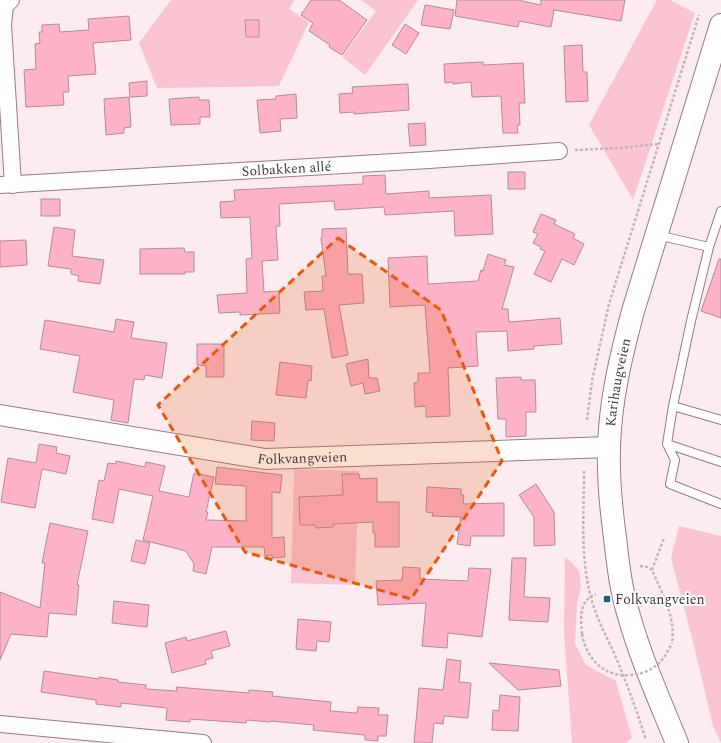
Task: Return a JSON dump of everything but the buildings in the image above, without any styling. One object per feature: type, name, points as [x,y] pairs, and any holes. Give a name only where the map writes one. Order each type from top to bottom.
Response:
[{"type":"main road","name":"Karihaugveien","points":[[677,743],[638,644],[622,589],[612,519],[609,447],[615,390],[621,356],[656,234],[721,25]]},
{"type":"street","name":"Solbakken allé","points":[[12,0],[5,6],[3,25],[7,185],[559,151]]},
{"type":"street","name":"Folkvangveien","points":[[0,415],[265,459],[609,447]]},
{"type":"street","points":[[0,724],[203,743]]},
{"type":"lane","points":[[721,211],[709,247],[691,321],[673,406],[667,444],[674,460],[670,484],[721,504]]},
{"type":"lane","points":[[656,234],[709,247]]},
{"type":"lane","points":[[673,406],[721,420]]},
{"type":"lane","points":[[667,444],[721,462]]},
{"type":"path","points":[[587,420],[592,381],[609,304],[699,15]]},
{"type":"path","points":[[559,151],[619,148],[658,144]]},
{"type":"path","points":[[584,471],[585,561],[591,596],[596,614],[633,699],[646,740]]},
{"type":"path","points":[[652,570],[664,538]]},
{"type":"path","points":[[596,594],[584,602],[581,614],[584,645],[590,657],[597,665],[606,671],[617,675],[641,674],[652,669],[660,662],[672,643],[672,621],[652,570],[647,567],[640,566]]},
{"type":"highlighted area","points":[[338,238],[441,310],[502,461],[411,599],[245,552],[158,405]]},
{"type":"shaded area","points":[[171,0],[294,0],[289,9],[309,22],[279,86],[157,88],[139,43]]},
{"type":"shaded area","points":[[361,0],[418,0],[365,75],[342,57],[376,11]]},
{"type":"shaded area","points":[[657,0],[670,0],[695,13],[633,200],[589,125]]},
{"type":"shaded area","points":[[294,469],[359,471],[355,585],[291,583]]},
{"type":"shaded area","points":[[679,526],[721,536],[721,743],[713,726],[671,558]]},
{"type":"shaded area","points":[[565,557],[579,571],[581,587],[577,603],[575,644],[586,665],[616,681],[632,738],[626,743],[572,743],[564,633]]},
{"type":"place","name":"Folkvangveien","points":[[607,599]]}]
